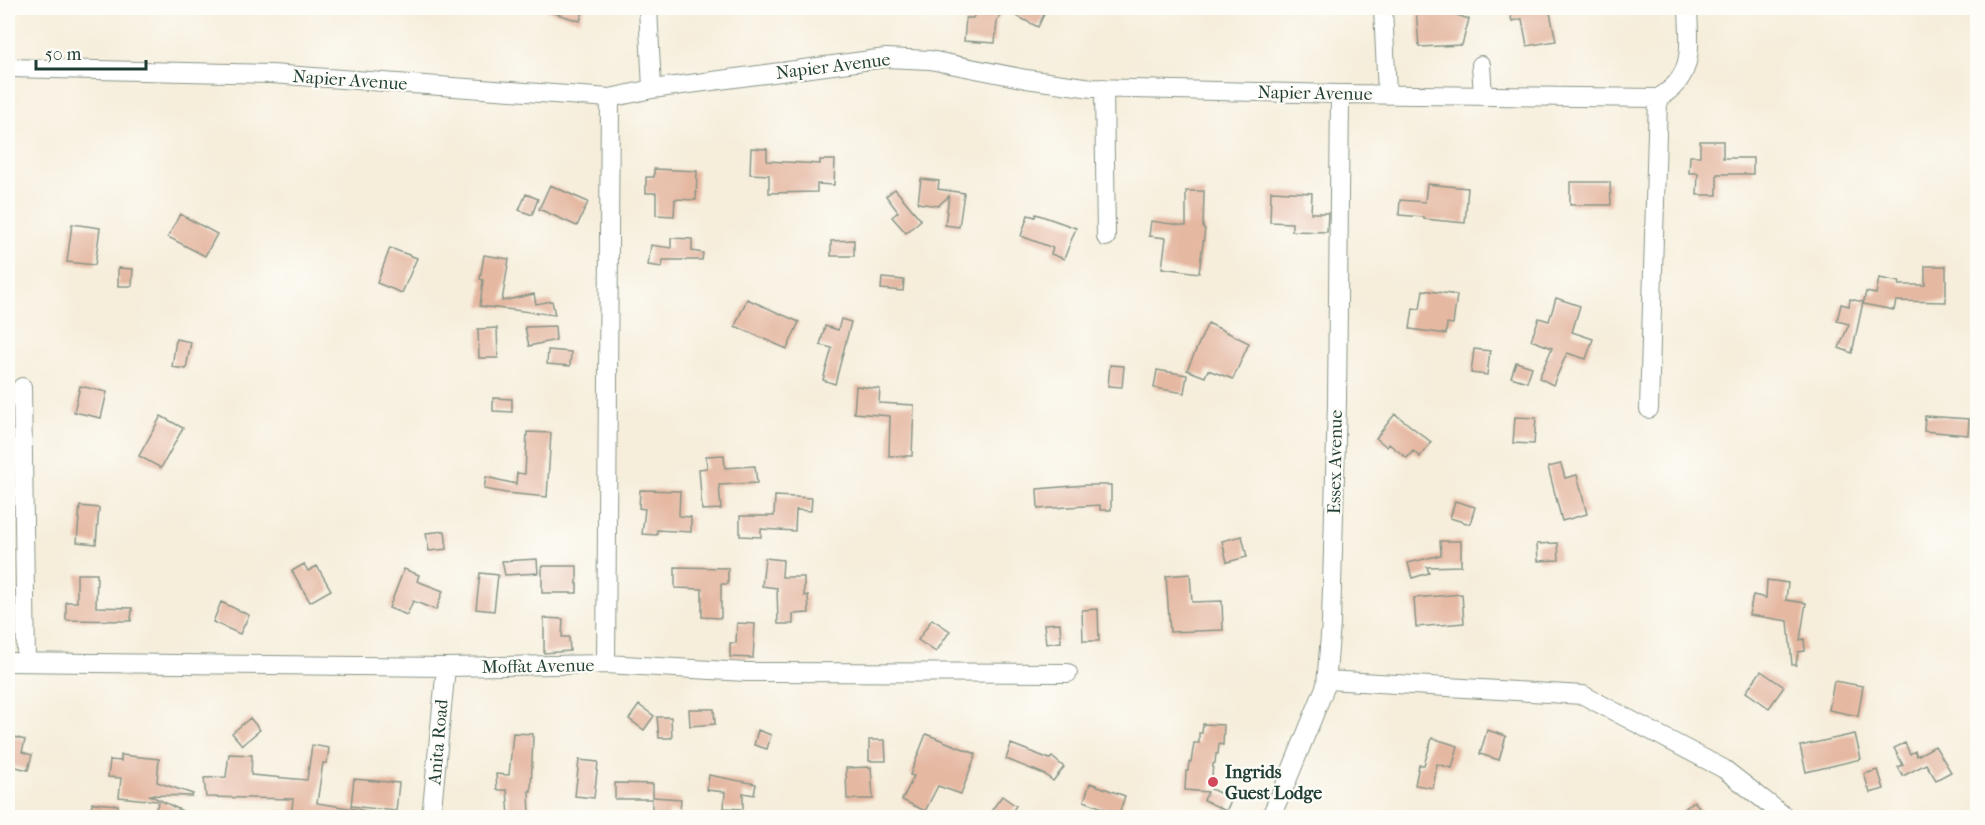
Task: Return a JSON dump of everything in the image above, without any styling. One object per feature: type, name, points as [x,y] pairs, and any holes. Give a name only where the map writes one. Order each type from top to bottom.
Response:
[{"type":"street","points":[[648,8],[652,89]]},
{"type":"street","points":[[1383,8],[1387,94]]},
{"type":"street","points":[[1649,409],[1658,98],[1676,86],[1685,70],[1689,48],[1688,8]]},
{"type":"street","name":"Napier Avenue","points":[[8,68],[271,74],[610,98],[652,89],[886,58],[930,60],[1026,79],[1104,88],[1658,98]]},
{"type":"street","points":[[1481,65],[1483,95]]},
{"type":"street","points":[[1104,88],[1106,237]]},
{"type":"street","name":"Essex Avenue","points":[[1270,818],[1309,730],[1327,680],[1331,623],[1337,402],[1340,94]]},
{"type":"street","points":[[606,664],[610,98]]},
{"type":"street","points":[[17,662],[22,387]]},
{"type":"street","name":"Moffat Avenue","points":[[17,662],[446,668],[606,664],[746,672],[1068,673]]},
{"type":"street","name":"Anita Road","points":[[431,818],[446,668]]},
{"type":"street","points":[[1327,680],[1583,695],[1724,768],[1786,818]]},
{"type":"building","points":[[547,8],[584,8],[580,21],[547,11]]},
{"type":"building","points":[[978,8],[1047,8],[1038,27],[1003,9],[997,21],[995,43],[964,41],[966,18],[973,18]]},
{"type":"building","points":[[1416,8],[1444,8],[1444,11],[1469,19],[1462,45],[1419,47]]},
{"type":"building","points":[[1509,8],[1549,8],[1556,41],[1527,46],[1522,19],[1512,21]]},
{"type":"building","points":[[1700,141],[1723,141],[1723,158],[1753,158],[1753,174],[1717,174],[1717,195],[1697,195],[1698,173],[1689,173],[1690,156],[1700,156]]},
{"type":"building","points":[[751,148],[767,149],[767,161],[820,164],[820,160],[835,160],[834,185],[817,184],[817,192],[769,193],[769,175],[750,174]]},
{"type":"building","points":[[654,169],[697,171],[696,200],[675,199],[674,216],[656,215],[656,193],[646,193],[646,177],[654,177]]},
{"type":"building","points":[[921,179],[939,181],[938,189],[964,193],[959,227],[945,225],[949,196],[938,206],[918,203]]},
{"type":"building","points":[[1570,182],[1610,182],[1611,205],[1570,205]]},
{"type":"building","points":[[1427,184],[1468,188],[1465,223],[1399,215],[1400,200],[1425,202]]},
{"type":"building","points":[[550,185],[588,202],[577,226],[539,209]]},
{"type":"building","points":[[895,189],[921,220],[906,233],[892,217],[898,212],[886,196]]},
{"type":"building","points":[[1186,191],[1204,191],[1203,228],[1205,229],[1199,273],[1162,268],[1166,238],[1149,236],[1151,221],[1186,226]]},
{"type":"building","points":[[1271,191],[1312,193],[1311,213],[1328,213],[1327,232],[1292,231],[1292,223],[1270,222]]},
{"type":"building","points":[[526,194],[538,199],[532,215],[519,210]]},
{"type":"building","points":[[180,214],[217,234],[205,256],[168,237]]},
{"type":"building","points":[[1036,214],[1076,228],[1064,259],[1051,254],[1053,248],[1021,236],[1028,215],[1035,217]]},
{"type":"building","points":[[72,224],[100,228],[95,265],[67,262]]},
{"type":"building","points":[[671,238],[692,239],[692,251],[703,253],[702,260],[663,260],[662,267],[648,265],[651,245],[671,248]]},
{"type":"building","points":[[854,240],[854,256],[831,256],[831,241]]},
{"type":"building","points":[[390,248],[417,258],[402,293],[377,283]]},
{"type":"building","points":[[484,255],[509,259],[502,301],[534,294],[536,304],[552,301],[555,315],[480,306],[483,280],[480,279]]},
{"type":"building","points":[[1925,266],[1946,266],[1946,302],[1896,301],[1894,310],[1863,304],[1866,292],[1876,294],[1879,278],[1900,282],[1899,285],[1925,285]]},
{"type":"building","points":[[118,268],[133,269],[132,286],[118,286]]},
{"type":"building","points":[[882,278],[904,280],[903,291],[881,289]]},
{"type":"building","points":[[1423,290],[1457,295],[1453,324],[1447,323],[1446,334],[1410,329],[1413,308],[1420,309]]},
{"type":"building","points":[[1556,298],[1580,306],[1572,332],[1593,339],[1586,359],[1567,353],[1553,385],[1539,378],[1552,348],[1531,340],[1539,318],[1549,321]]},
{"type":"building","points":[[747,299],[799,322],[787,349],[735,326]]},
{"type":"building","points":[[1850,299],[1863,302],[1852,353],[1839,348],[1849,324],[1837,321],[1841,304],[1849,306]]},
{"type":"building","points":[[841,319],[851,322],[835,384],[823,380],[832,348],[820,345],[825,326],[838,330]]},
{"type":"building","points":[[1208,323],[1249,343],[1233,379],[1208,370],[1205,377],[1187,370]]},
{"type":"building","points":[[555,326],[556,340],[529,346],[525,327]]},
{"type":"building","points":[[497,328],[498,358],[479,358],[478,329]]},
{"type":"building","points":[[176,339],[191,342],[186,369],[172,367]]},
{"type":"building","points":[[1474,349],[1490,351],[1487,375],[1471,373]]},
{"type":"building","points":[[548,350],[571,352],[570,366],[547,364]]},
{"type":"building","points":[[1516,362],[1532,367],[1527,382],[1511,377]]},
{"type":"building","points":[[1110,365],[1124,366],[1122,387],[1108,386]]},
{"type":"building","points":[[1157,370],[1187,375],[1184,393],[1154,388]]},
{"type":"building","points":[[80,386],[107,392],[101,418],[74,412]]},
{"type":"building","points":[[856,386],[880,389],[879,403],[914,405],[912,456],[889,456],[890,416],[854,413]]},
{"type":"building","points":[[493,398],[512,399],[512,412],[493,411]]},
{"type":"building","points":[[1395,414],[1431,442],[1420,457],[1413,451],[1407,458],[1389,444],[1387,447],[1376,438]]},
{"type":"building","points":[[161,416],[183,428],[161,468],[139,456]]},
{"type":"building","points":[[1925,416],[1969,419],[1968,435],[1924,431]]},
{"type":"building","points":[[1515,417],[1536,418],[1534,444],[1513,443]]},
{"type":"building","points":[[527,432],[551,433],[547,497],[484,489],[486,477],[516,484],[517,473],[525,474]]},
{"type":"building","points":[[724,455],[725,468],[755,466],[757,483],[719,485],[721,509],[702,510],[699,469],[707,468],[706,456]]},
{"type":"building","points":[[1561,464],[1565,478],[1577,475],[1587,514],[1562,521],[1548,467]]},
{"type":"building","points":[[1111,485],[1111,510],[1100,510],[1100,505],[1038,509],[1037,489]]},
{"type":"building","points":[[640,490],[680,491],[679,516],[691,517],[691,532],[657,530],[657,535],[642,534],[645,509],[639,508]]},
{"type":"building","points":[[775,496],[812,498],[811,511],[796,510],[795,531],[761,529],[761,537],[740,536],[740,516],[774,516]]},
{"type":"building","points":[[1455,501],[1475,507],[1470,524],[1450,518]]},
{"type":"building","points":[[80,506],[99,508],[96,544],[77,542]]},
{"type":"building","points":[[445,531],[447,549],[429,551],[426,533]]},
{"type":"building","points":[[1242,536],[1247,557],[1227,562],[1222,541]]},
{"type":"building","points":[[1440,541],[1461,541],[1461,566],[1427,567],[1429,573],[1412,578],[1408,563],[1441,555]]},
{"type":"building","points":[[1558,543],[1559,560],[1538,561],[1537,544]]},
{"type":"building","points":[[765,558],[783,560],[782,577],[804,577],[804,596],[808,595],[809,613],[793,614],[793,624],[778,624],[777,588],[762,586]]},
{"type":"building","points":[[537,559],[538,573],[505,575],[502,561]]},
{"type":"building","points":[[304,564],[308,571],[317,566],[331,590],[310,602],[292,571]]},
{"type":"building","points":[[542,566],[577,566],[577,593],[542,593]]},
{"type":"building","points":[[675,567],[728,568],[728,584],[721,584],[721,618],[702,617],[702,589],[675,588]]},
{"type":"building","points":[[404,569],[419,575],[417,581],[443,591],[436,610],[413,601],[407,615],[389,608]]},
{"type":"building","points":[[480,573],[498,575],[494,611],[476,609]]},
{"type":"building","points":[[77,574],[97,574],[96,607],[132,608],[131,621],[66,620],[66,602],[77,602]]},
{"type":"building","points":[[1190,574],[1192,602],[1222,601],[1223,630],[1170,632],[1166,576]]},
{"type":"building","points":[[1767,580],[1788,583],[1786,600],[1806,603],[1800,640],[1804,639],[1805,651],[1798,652],[1796,665],[1792,665],[1788,621],[1749,615],[1753,595],[1766,598]]},
{"type":"building","points":[[1462,594],[1464,623],[1416,627],[1414,598]]},
{"type":"building","points":[[221,602],[249,615],[240,634],[213,622]]},
{"type":"building","points":[[1098,609],[1099,641],[1083,641],[1082,610]]},
{"type":"building","points":[[544,618],[563,619],[562,637],[569,637],[570,651],[544,653]]},
{"type":"building","points":[[932,619],[950,631],[936,652],[918,640]]},
{"type":"building","points":[[737,623],[755,624],[753,658],[730,657],[730,643],[736,643]]},
{"type":"building","points":[[1060,623],[1061,642],[1046,644],[1044,624]]},
{"type":"building","points":[[1761,671],[1784,687],[1769,708],[1746,692]]},
{"type":"building","points":[[1834,681],[1863,686],[1858,716],[1829,710]]},
{"type":"building","points":[[639,705],[654,716],[644,730],[629,719]]},
{"type":"building","points":[[689,709],[714,709],[715,724],[690,726]]},
{"type":"building","points":[[657,717],[671,717],[672,738],[659,738]]},
{"type":"building","points":[[250,718],[260,730],[242,745],[232,733]]},
{"type":"building","points":[[1203,724],[1224,725],[1223,745],[1219,744],[1218,754],[1213,764],[1211,789],[1232,799],[1226,811],[1204,800],[1208,792],[1185,790],[1186,771],[1191,762],[1194,743],[1199,743],[1199,733],[1202,733]]},
{"type":"building","points":[[758,730],[771,735],[767,749],[754,745]]},
{"type":"building","points":[[1487,730],[1506,736],[1499,760],[1480,754]]},
{"type":"building","points":[[513,733],[533,734],[531,791],[529,791],[530,815],[509,816],[507,790],[497,790],[496,774],[509,775]]},
{"type":"building","points":[[926,734],[976,754],[961,794],[938,786],[925,811],[902,800],[914,776],[910,775]]},
{"type":"building","points":[[1855,734],[1861,759],[1806,772],[1800,746]]},
{"type":"building","points":[[8,735],[25,740],[22,752],[32,755],[28,770],[8,765]]},
{"type":"building","points":[[1432,738],[1458,746],[1452,768],[1437,764],[1433,788],[1415,785],[1419,765],[1424,765]]},
{"type":"building","points":[[869,740],[885,740],[886,761],[869,761]]},
{"type":"building","points":[[1905,743],[1910,754],[1915,751],[1917,756],[1935,746],[1951,772],[1936,780],[1926,764],[1903,776],[1898,767],[1903,765],[1894,748]]},
{"type":"building","points":[[1011,744],[1050,759],[1052,757],[1064,767],[1053,781],[1044,774],[1006,759]]},
{"type":"building","points":[[312,745],[329,748],[327,763],[323,763],[317,803],[367,811],[367,818],[339,818],[316,814],[315,818],[291,817],[293,799],[206,797],[204,778],[226,777],[229,754],[252,755],[251,775],[307,780]]},
{"type":"building","points":[[121,755],[159,759],[157,782],[193,794],[192,796],[149,795],[158,799],[157,801],[119,797],[121,778],[108,777],[110,760],[121,761]]},
{"type":"building","points":[[579,760],[598,762],[594,798],[575,796]]},
{"type":"building","points":[[871,767],[873,799],[847,799],[846,768]]},
{"type":"building","points":[[1878,770],[1884,789],[1870,793],[1864,774]]},
{"type":"building","points":[[709,775],[756,784],[754,795],[743,793],[743,809],[724,808],[725,792],[707,790]]},
{"type":"building","points":[[354,779],[399,783],[396,811],[351,806]]},
{"type":"building","points":[[615,783],[653,784],[653,797],[681,799],[680,812],[669,811],[668,818],[652,818],[652,799],[615,799]]},
{"type":"building","points":[[1090,783],[1125,796],[1119,814],[1084,801]]},
{"type":"building","points":[[1002,796],[1016,806],[1007,818],[986,818]]},
{"type":"building","points":[[160,800],[197,818],[161,818],[153,814]]},
{"type":"building","points":[[1694,801],[1708,818],[1674,818]]},
{"type":"building","points":[[92,803],[118,805],[117,818],[90,818]]},
{"type":"place","name":"Ingrids Guest Lodge","points":[[1213,782]]}]
